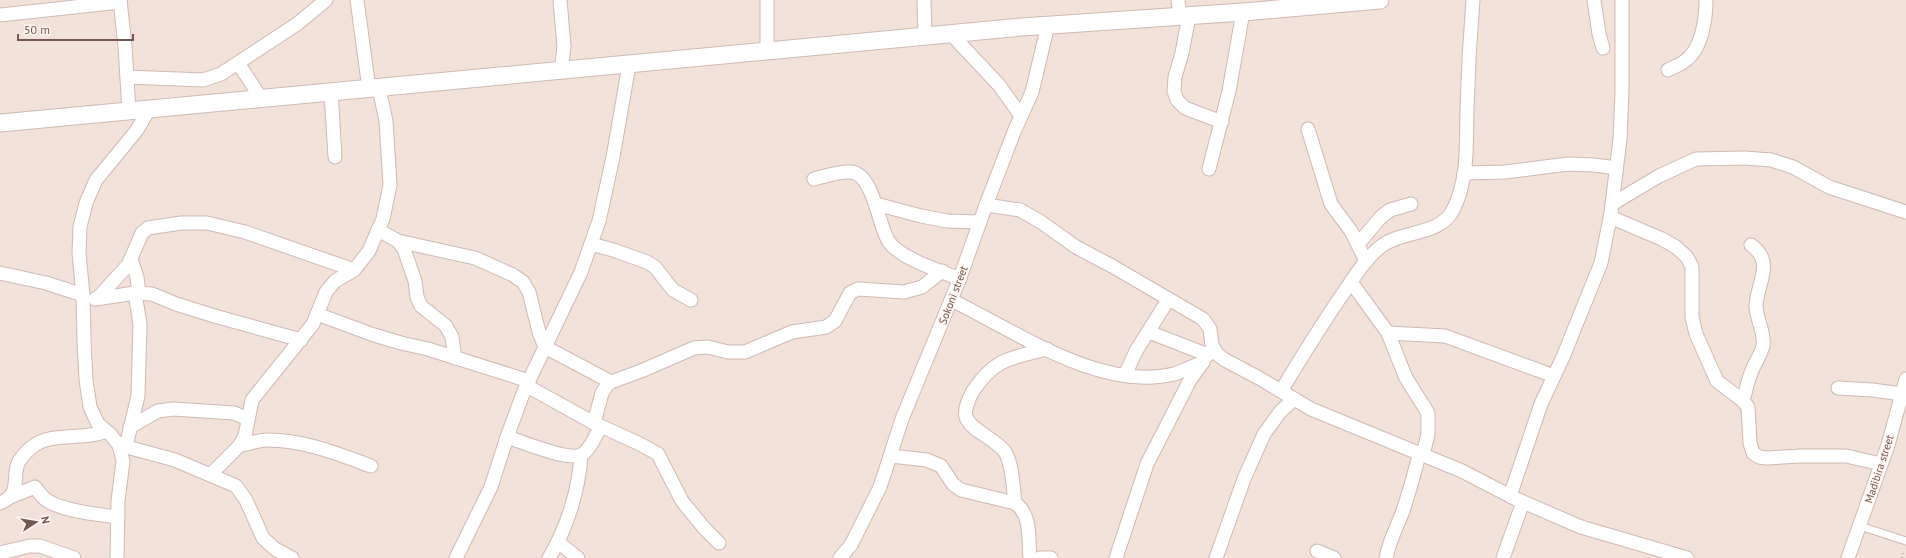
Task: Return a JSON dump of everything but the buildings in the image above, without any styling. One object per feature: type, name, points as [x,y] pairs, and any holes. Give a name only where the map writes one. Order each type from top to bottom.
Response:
[{"type":"street","points":[[127,77],[203,80],[221,74],[297,24],[326,0]]},
{"type":"street","points":[[211,474],[240,445],[245,436],[252,400],[313,324],[326,292],[335,281],[354,270],[369,251],[383,219],[390,185],[386,121],[374,88],[357,0]]},
{"type":"street","points":[[560,0],[564,46],[561,72]]},
{"type":"street","points":[[767,0],[767,51]]},
{"type":"street","points":[[924,0],[925,36]]},
{"type":"street","points":[[0,123],[260,98],[561,72],[1182,11],[1244,12],[1380,0]]},
{"type":"street","points":[[1281,391],[1317,331],[1366,261],[1380,246],[1396,238],[1433,228],[1445,221],[1453,211],[1459,196],[1464,173],[1470,32],[1473,0]]},
{"type":"street","points":[[1594,0],[1599,34],[1603,48]]},
{"type":"street","points":[[1510,496],[1541,404],[1601,263],[1611,211],[1616,168],[1622,91],[1622,0]]},
{"type":"street","points":[[1668,70],[1686,60],[1694,52],[1701,34],[1706,0]]},
{"type":"street","points":[[0,15],[120,1],[129,111]]},
{"type":"street","points":[[1182,11],[1182,53],[1174,77],[1174,91],[1177,100],[1185,108],[1222,122]]},
{"type":"street","points":[[1209,169],[1229,91],[1244,12]]},
{"type":"street","name":"Sokoni street","points":[[840,558],[851,545],[880,488],[902,419],[960,279],[986,205],[1032,92],[1048,25]]},
{"type":"street","points":[[950,34],[999,85],[1021,116]]},
{"type":"street","points":[[238,63],[260,98]]},
{"type":"street","points":[[456,558],[491,487],[507,437],[528,384],[581,272],[591,244],[599,221],[613,157],[629,65]]},
{"type":"street","points":[[331,92],[335,157]]},
{"type":"street","points":[[149,109],[137,130],[96,180],[86,203],[80,227],[79,254],[84,298],[86,380],[90,407],[98,424],[122,446],[175,460],[211,474],[236,486],[246,500],[263,538],[275,550],[292,558]]},
{"type":"street","points":[[1308,129],[1331,204],[1351,231],[1366,261]]},
{"type":"street","points":[[1611,211],[1664,173],[1696,159],[1744,158],[1771,160],[1793,167],[1829,187],[1906,212]]},
{"type":"street","points":[[1464,173],[1505,172],[1568,164],[1616,168]]},
{"type":"street","points":[[814,179],[838,173],[852,172],[863,179],[876,204],[883,228],[890,242],[897,250],[913,259],[960,279]]},
{"type":"street","points":[[876,204],[947,221],[980,222]]},
{"type":"street","points":[[1358,244],[1381,217],[1390,210],[1411,204]]},
{"type":"street","points":[[986,205],[1020,210],[1041,222],[1076,247],[1112,266],[1203,319],[1210,329],[1208,355],[1190,380],[1147,464],[1116,558]]},
{"type":"street","points":[[1611,211],[1676,247],[1687,257],[1692,267],[1692,317],[1696,334],[1717,381],[1743,401],[1748,407],[1750,443],[1753,453],[1759,457],[1846,456],[1881,464]]},
{"type":"street","points":[[97,299],[132,259],[142,233],[148,228],[181,222],[207,223],[245,232],[354,270]]},
{"type":"street","points":[[378,230],[398,241],[474,258],[514,275],[523,282],[530,292],[539,332],[545,347],[611,382]]},
{"type":"street","points":[[398,241],[404,249],[415,281],[417,297],[421,306],[446,326],[452,337],[455,358]]},
{"type":"street","points":[[591,244],[620,252],[647,262],[655,267],[673,290],[691,300]]},
{"type":"street","points":[[1743,401],[1748,380],[1762,348],[1763,339],[1756,307],[1764,270],[1762,257],[1758,250],[1751,245]]},
{"type":"street","points":[[117,558],[118,517],[123,460],[122,446],[130,427],[138,396],[140,324],[137,277],[132,259]]},
{"type":"street","points":[[549,558],[558,542],[580,475],[581,455],[591,444],[597,425],[602,393],[611,382],[694,348],[708,347],[728,352],[746,352],[792,332],[826,327],[835,321],[850,293],[858,289],[904,292],[922,287],[942,271]]},
{"type":"street","points":[[0,273],[46,283],[84,298],[97,299],[137,294],[152,294],[218,318],[301,340]]},
{"type":"street","points":[[1351,282],[1388,333],[1406,378],[1428,413],[1428,434],[1405,503],[1388,546],[1386,558]]},
{"type":"street","points":[[951,300],[1047,349],[1096,370],[1125,375],[1147,376],[1174,374],[1208,355]]},
{"type":"street","points":[[1125,375],[1136,351],[1168,300]]},
{"type":"street","points":[[317,314],[374,335],[428,349],[528,384],[597,425],[640,444],[658,454],[682,501],[704,528],[719,543]]},
{"type":"street","points":[[1149,332],[1225,360],[1310,409],[1462,470],[1510,496],[1580,527],[1687,558]]},
{"type":"street","points":[[1388,333],[1445,336],[1554,376]]},
{"type":"street","points":[[1015,503],[1009,464],[1005,453],[995,441],[970,424],[966,417],[966,406],[970,395],[991,368],[1004,361],[1047,349]]},
{"type":"street","name":"Madibira street","points":[[1848,558],[1881,464],[1906,379]]},
{"type":"street","points":[[1838,388],[1902,394]]},
{"type":"street","points":[[1216,558],[1244,479],[1264,434],[1280,412],[1294,399]]},
{"type":"street","points":[[130,427],[158,411],[173,409],[234,413],[248,419]]},
{"type":"street","points":[[5,500],[16,486],[20,460],[38,443],[61,437],[97,435],[106,431]]},
{"type":"street","points":[[507,437],[540,448],[573,456],[581,455]]},
{"type":"street","points":[[240,445],[266,440],[297,443],[324,449],[371,466]]},
{"type":"street","points":[[891,456],[927,460],[941,466],[953,484],[961,490],[1015,503],[1022,508],[1027,519],[1030,558]]},
{"type":"street","points":[[5,500],[35,488],[47,501],[57,505],[98,515],[118,517]]},
{"type":"street","points":[[1503,558],[1523,502]]},
{"type":"street","points":[[558,542],[578,558]]},
{"type":"street","points":[[0,553],[30,546],[40,546],[74,558]]},
{"type":"street","points":[[1317,551],[1334,558]]},
{"type":"street","points":[[1040,558],[1051,558]]},
{"type":"lane","points":[[1860,526],[1906,541]]},
{"type":"shaded area","points":[[0,0],[1906,0],[1906,558],[0,558]]}]
